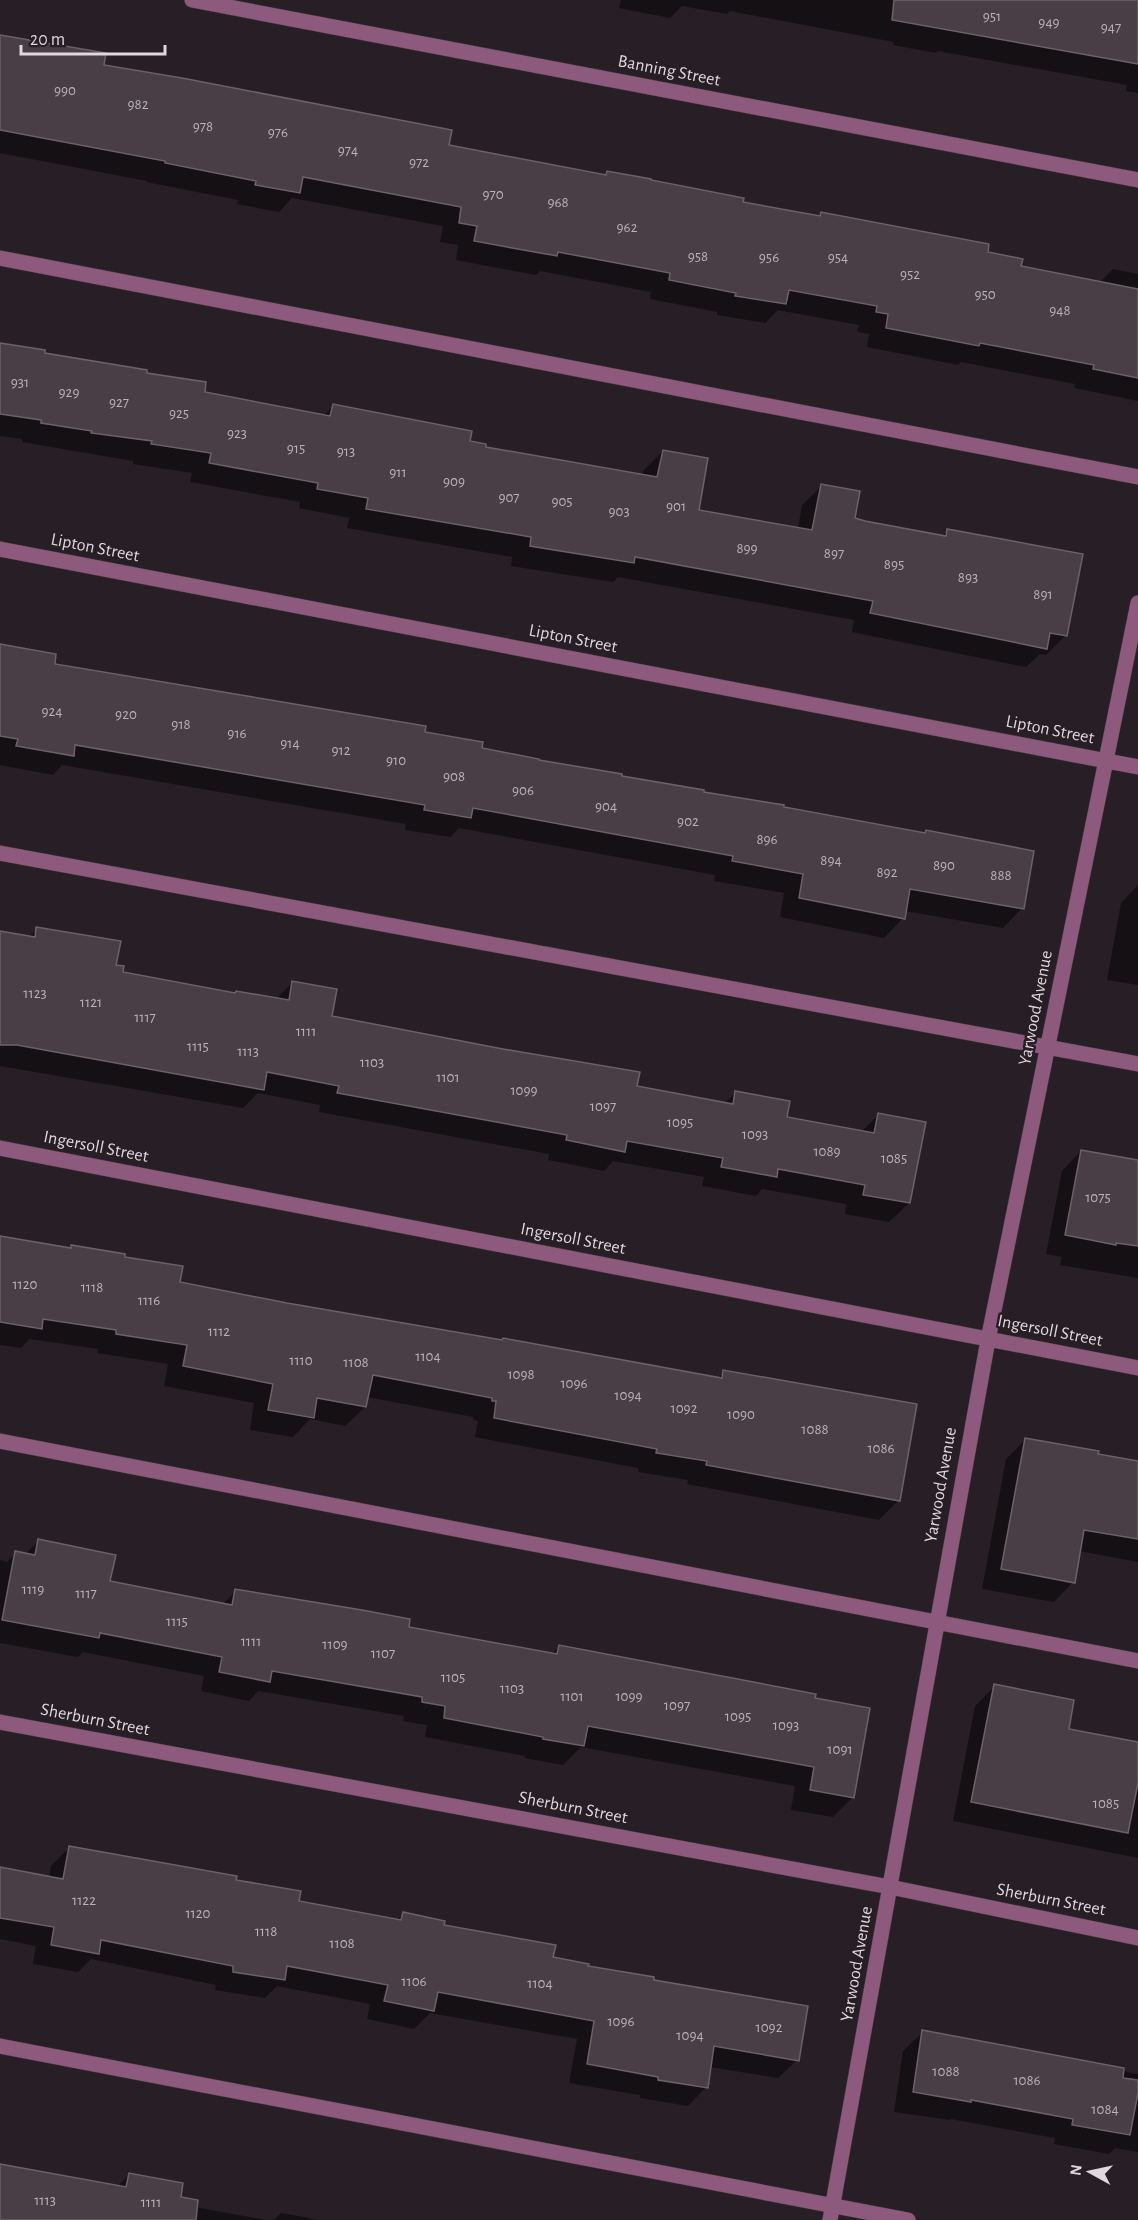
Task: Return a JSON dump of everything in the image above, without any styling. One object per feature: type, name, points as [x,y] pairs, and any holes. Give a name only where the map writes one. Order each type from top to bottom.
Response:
[{"type":"street","name":"Banning Street","points":[[192,0],[1138,180]]},
{"type":"street","points":[[0,258],[1138,477]]},
{"type":"street","name":"Lipton Street","points":[[0,549],[1138,767]]},
{"type":"street","name":"Yarwood Avenue","points":[[831,2213],[988,1340],[1138,603]]},
{"type":"street","points":[[0,853],[1138,1064]]},
{"type":"street","name":"Ingersoll Street","points":[[0,1148],[1138,1368]]},
{"type":"street","points":[[0,1441],[1138,1660]]},
{"type":"street","name":"Sherburn Street","points":[[0,1722],[890,1887],[1138,1938]]},
{"type":"street","points":[[0,2046],[831,2213],[908,2220]]},
{"type":"building","points":[[894,0],[1138,0],[1138,64],[892,20]]},
{"type":"building","points":[[0,35],[106,53],[104,65],[452,130],[449,145],[606,175],[607,171],[651,179],[744,198],[743,202],[820,216],[821,212],[989,244],[988,252],[1023,259],[1021,266],[1138,289],[1138,378],[1093,369],[1094,365],[886,328],[888,314],[876,312],[877,306],[789,290],[786,304],[735,296],[736,293],[669,280],[670,273],[558,252],[557,256],[474,241],[477,226],[459,223],[461,207],[303,177],[300,193],[255,185],[256,181],[165,163],[165,161],[0,130]]},
{"type":"building","points":[[0,343],[147,370],[147,373],[206,382],[205,392],[330,416],[333,404],[472,431],[470,441],[486,444],[486,447],[657,477],[663,450],[708,458],[699,510],[812,530],[821,484],[860,491],[855,518],[865,521],[946,536],[947,529],[1083,554],[1067,636],[1050,633],[1047,649],[870,613],[873,601],[635,557],[634,563],[530,546],[531,537],[366,509],[368,498],[317,489],[318,483],[209,463],[211,453],[151,444],[152,441],[91,433],[92,431],[41,423],[41,420],[0,414]]},
{"type":"building","points":[[0,644],[56,654],[55,664],[426,726],[425,732],[483,742],[482,748],[539,760],[925,833],[926,830],[1034,851],[1024,909],[910,889],[905,919],[799,898],[803,874],[732,861],[733,856],[473,808],[471,818],[424,810],[425,805],[75,745],[74,756],[16,746],[18,739],[0,736]]},
{"type":"building","points":[[36,927],[121,941],[116,965],[124,966],[123,972],[235,993],[236,991],[289,1000],[292,981],[337,989],[332,1016],[503,1049],[640,1072],[637,1086],[733,1104],[735,1091],[790,1101],[787,1117],[874,1133],[878,1113],[926,1122],[910,1203],[863,1195],[865,1185],[778,1169],[777,1177],[721,1167],[723,1158],[627,1141],[625,1152],[566,1140],[567,1135],[337,1093],[339,1086],[267,1072],[264,1090],[17,1045],[0,1045],[0,931],[35,937]]},
{"type":"building","points":[[1081,1150],[1138,1160],[1138,1246],[1116,1243],[1116,1245],[1065,1235]]},
{"type":"building","points":[[0,1236],[71,1248],[71,1245],[125,1254],[125,1257],[183,1266],[180,1282],[287,1303],[502,1340],[503,1338],[722,1378],[723,1370],[917,1404],[900,1501],[706,1465],[707,1461],[656,1453],[657,1449],[494,1418],[496,1401],[492,1401],[492,1398],[373,1375],[366,1407],[317,1398],[314,1418],[268,1410],[273,1384],[183,1366],[187,1345],[116,1334],[116,1330],[43,1319],[42,1329],[0,1322]]},
{"type":"building","points":[[1025,1438],[1099,1451],[1098,1454],[1138,1461],[1138,1539],[1084,1530],[1075,1583],[1001,1569]]},
{"type":"building","points":[[38,1539],[116,1555],[110,1581],[232,1605],[235,1589],[362,1610],[410,1619],[409,1627],[557,1654],[559,1645],[816,1694],[815,1698],[870,1708],[854,1798],[810,1790],[814,1767],[588,1726],[584,1746],[543,1739],[543,1737],[444,1718],[445,1706],[422,1702],[422,1697],[272,1671],[270,1682],[219,1672],[222,1657],[100,1633],[99,1638],[2,1620],[15,1551],[35,1555]]},
{"type":"building","points":[[994,1684],[1074,1700],[1069,1729],[1138,1742],[1138,1783],[1128,1833],[971,1802]]},
{"type":"building","points":[[69,1846],[237,1876],[236,1880],[301,1891],[299,1901],[401,1920],[403,1912],[445,1921],[444,1925],[556,1945],[553,1957],[589,1964],[588,1966],[654,1977],[654,1980],[808,2006],[799,2061],[714,2046],[708,2088],[658,2080],[658,2077],[587,2064],[594,2021],[438,1992],[434,2011],[384,2001],[388,1985],[287,1966],[285,1980],[233,1972],[233,1966],[101,1940],[99,1954],[51,1945],[54,1927],[0,1918],[0,1867],[63,1879]]},
{"type":"building","points":[[922,2030],[1124,2068],[1123,2078],[1138,2080],[1138,2093],[1130,2135],[1072,2125],[1073,2119],[913,2092]]},
{"type":"building","points":[[0,2164],[126,2187],[129,2173],[183,2183],[181,2197],[198,2200],[196,2220],[0,2220]]}]
